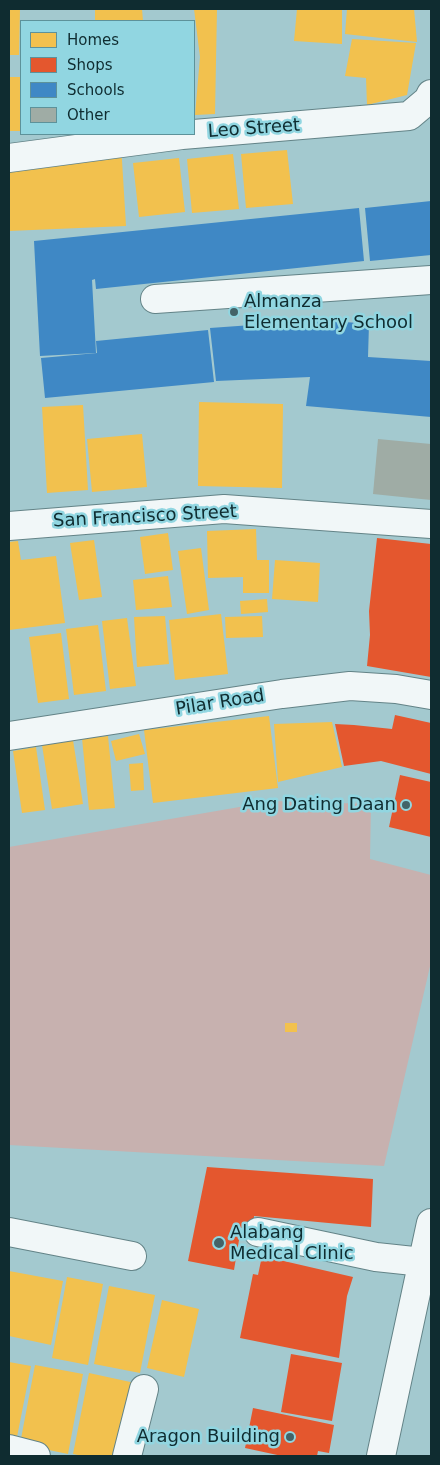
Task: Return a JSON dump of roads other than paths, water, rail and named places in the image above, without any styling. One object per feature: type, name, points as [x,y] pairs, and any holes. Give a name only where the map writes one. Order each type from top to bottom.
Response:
[{"type":"main road","name":"Leo Street","points":[[195,134],[409,116],[428,100],[431,94]]},
{"type":"main road","name":"Leo Street","points":[[9,158],[182,135]]},
{"type":"main road","points":[[155,299],[431,280]]},
{"type":"main road","name":"San Francisco Street","points":[[9,526],[224,509],[431,524]]},
{"type":"main road","name":"Pilar Road","points":[[9,736],[282,694],[350,686],[396,689],[431,696]]},
{"type":"main road","points":[[381,1456],[431,1223]]},
{"type":"main road","points":[[9,1232],[132,1256]]},
{"type":"main road","points":[[258,1232],[376,1258],[423,1262]]},
{"type":"main road","points":[[127,1456],[144,1389]]},
{"type":"main road","points":[[9,1449],[36,1456]]},
{"type":"place","name":"Almanza Elementary School","points":[[234,312]]},
{"type":"place","name":"Ang Dating Daan","points":[[406,805]]},
{"type":"place","name":"Alabang Medical Clinic","points":[[219,1243]]},
{"type":"place","name":"Aragon Building","points":[[290,1437]]}]
